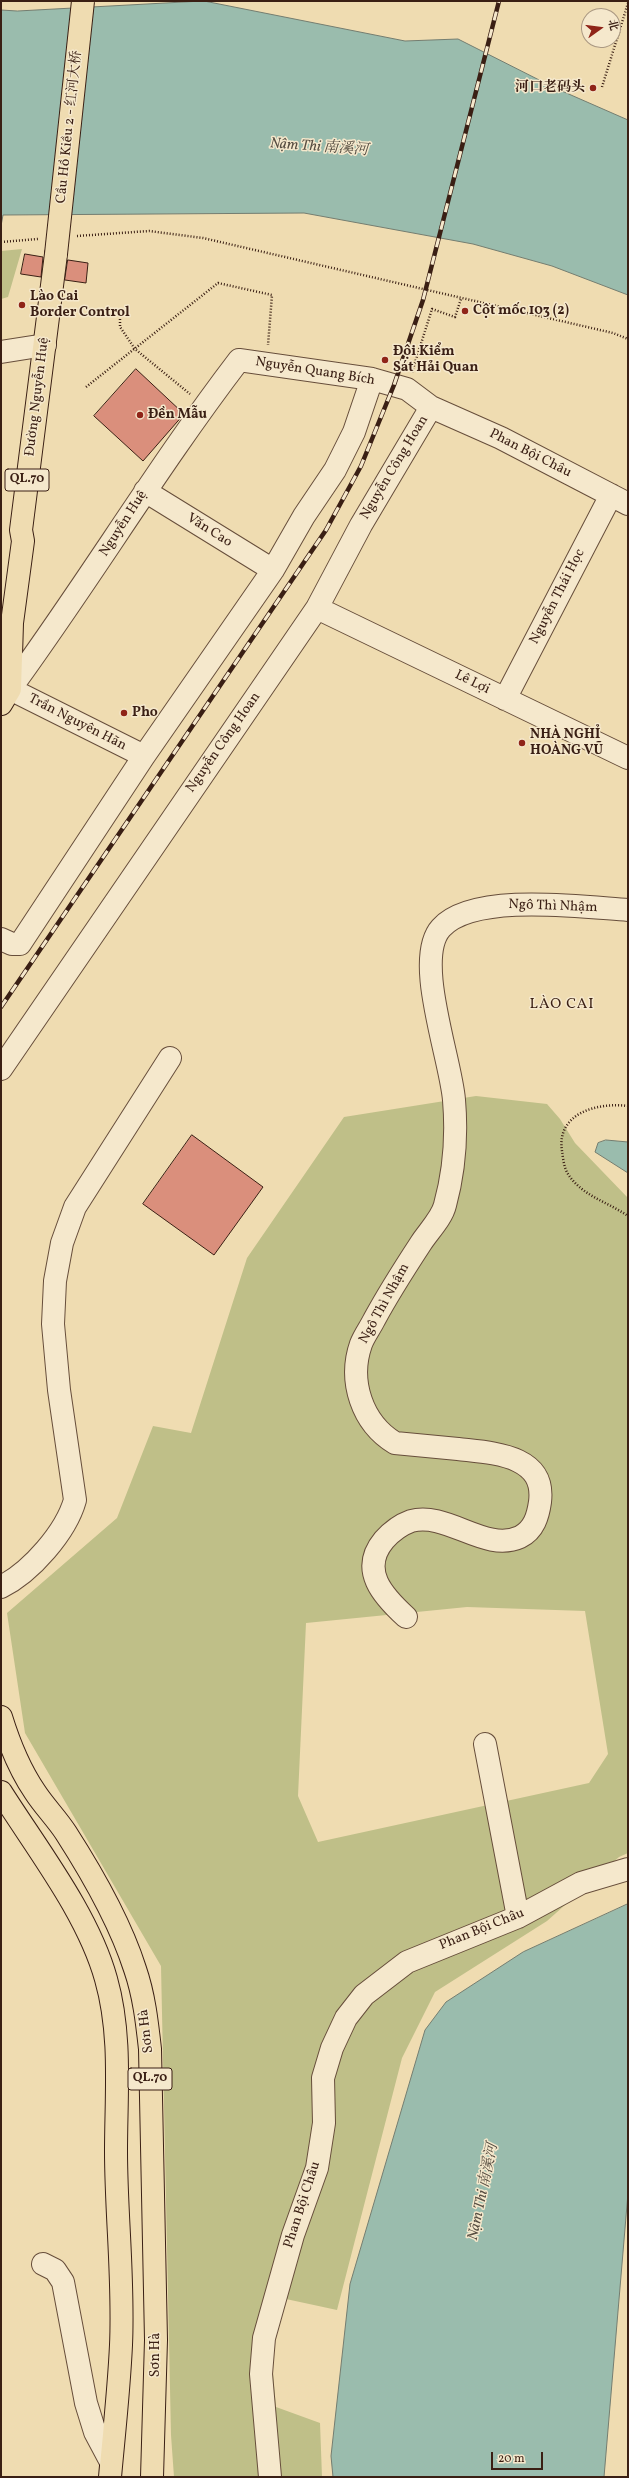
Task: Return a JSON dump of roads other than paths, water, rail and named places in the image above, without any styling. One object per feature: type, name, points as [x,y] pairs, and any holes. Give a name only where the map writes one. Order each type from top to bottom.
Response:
[{"type":"highway","name":"Cầu Hồ Kiều 2 - 红河大桥","points":[[56,254],[83,1]]},
{"type":"highway","name":"Đường Nguyễn Huệ","points":[[6,696],[6,622],[23,541],[21,530],[56,254]]},
{"type":"highway","name":"Sơn Hà","points":[[1,1717],[15,1754],[34,1791],[66,1832],[97,1885],[120,1932],[135,1968],[144,2006],[150,2049],[156,2340],[152,2477]]},
{"type":"highway","name":"QL.70","points":[[1,1792],[74,1907],[93,1941],[106,1980],[114,2018],[117,2067],[116,2152],[121,2243],[121,2344],[111,2469]]},
{"type":"street","points":[[1,352],[45,345]]},
{"type":"street","name":"Nguyễn Quang Bích","points":[[239,360],[372,379],[407,389],[431,408]]},
{"type":"street","name":"Nguyễn Huệ","points":[[6,696],[68,609],[145,491],[204,406],[239,360]]},
{"type":"street","points":[[10,942],[144,756],[273,570],[304,516],[335,470],[354,432],[372,379]]},
{"type":"street","name":"Phan Bội Châu","points":[[431,408],[501,438],[620,500]]},
{"type":"street","name":"Nguyễn Công Hoan","points":[[1,1069],[317,608],[360,525],[431,408]]},
{"type":"street","name":"Văn Cao","points":[[145,491],[273,570]]},
{"type":"street","name":"Nguyễn Thái Học","points":[[506,699],[620,500]]},
{"type":"street","name":"Lê Lợi","points":[[317,608],[506,699],[626,753]]},
{"type":"street","name":"Trần Nguyên Hãn","points":[[6,696],[144,756]]},
{"type":"street","name":"Ngô Thì Nhậm","points":[[406,1617],[385,1598],[373,1569],[375,1557],[389,1534],[400,1526],[413,1521],[428,1520],[498,1540],[510,1540],[521,1536],[533,1526],[538,1514],[540,1496],[540,1482],[532,1471],[505,1454],[395,1443],[380,1434],[369,1420],[357,1386],[361,1344],[389,1292],[445,1207],[455,1150],[454,1100],[429,973],[430,948],[441,928],[456,918],[478,910],[503,905],[544,904],[628,910]]},
{"type":"street","points":[[1,1587],[41,1555],[58,1536],[71,1516],[75,1500],[59,1390],[53,1324],[55,1281],[62,1243],[75,1207],[170,1058]]},
{"type":"street","points":[[485,1744],[518,1917]]},
{"type":"street","name":"Phan Bội Châu","points":[[270,2477],[261,2374],[264,2338],[293,2235],[316,2168],[324,2122],[323,2078],[332,2048],[346,2018],[364,1995],[407,1962],[518,1917],[582,1883],[628,1869]]},
{"type":"street","points":[[43,2264],[55,2270],[63,2282],[86,2403],[95,2432],[111,2469]]},
{"type":"water","name":"Nậm Thi 南溪河","points":[[204,1],[405,41],[458,39],[555,88],[628,120],[628,295],[552,266],[473,244],[304,213],[3,215],[1,226],[1,10],[17,11]]},
{"type":"water","points":[[606,1140],[628,1142],[628,1173],[595,1152],[598,1143]]},
{"type":"water","name":"Nậm Thi 南溪河","points":[[628,1904],[628,2193],[604,2477],[333,2477],[331,2456],[350,2284],[425,2030],[446,2002],[523,1952]]},
{"type":"railway","points":[[1,1007],[326,530],[361,466],[394,385],[423,300],[499,1]]},
{"type":"place","name":"河口老码头","points":[[593,88]]},
{"type":"place","name":"Lào Cai Border Control","points":[[22,305]]},
{"type":"place","name":"Cột mốc 103 (2)","points":[[465,311]]},
{"type":"place","name":"Đội Kiểm Sát Hải Quan","points":[[385,360]]},
{"type":"place","name":"Đền Mẫu","points":[[140,415]]},
{"type":"place","name":"Pho","points":[[124,713]]},
{"type":"place","name":"NHÀ NGHỈ HOÀNG VŨ","points":[[522,743]]},
{"type":"district","name":"LÀO CAI","points":[[562,1005]]}]
